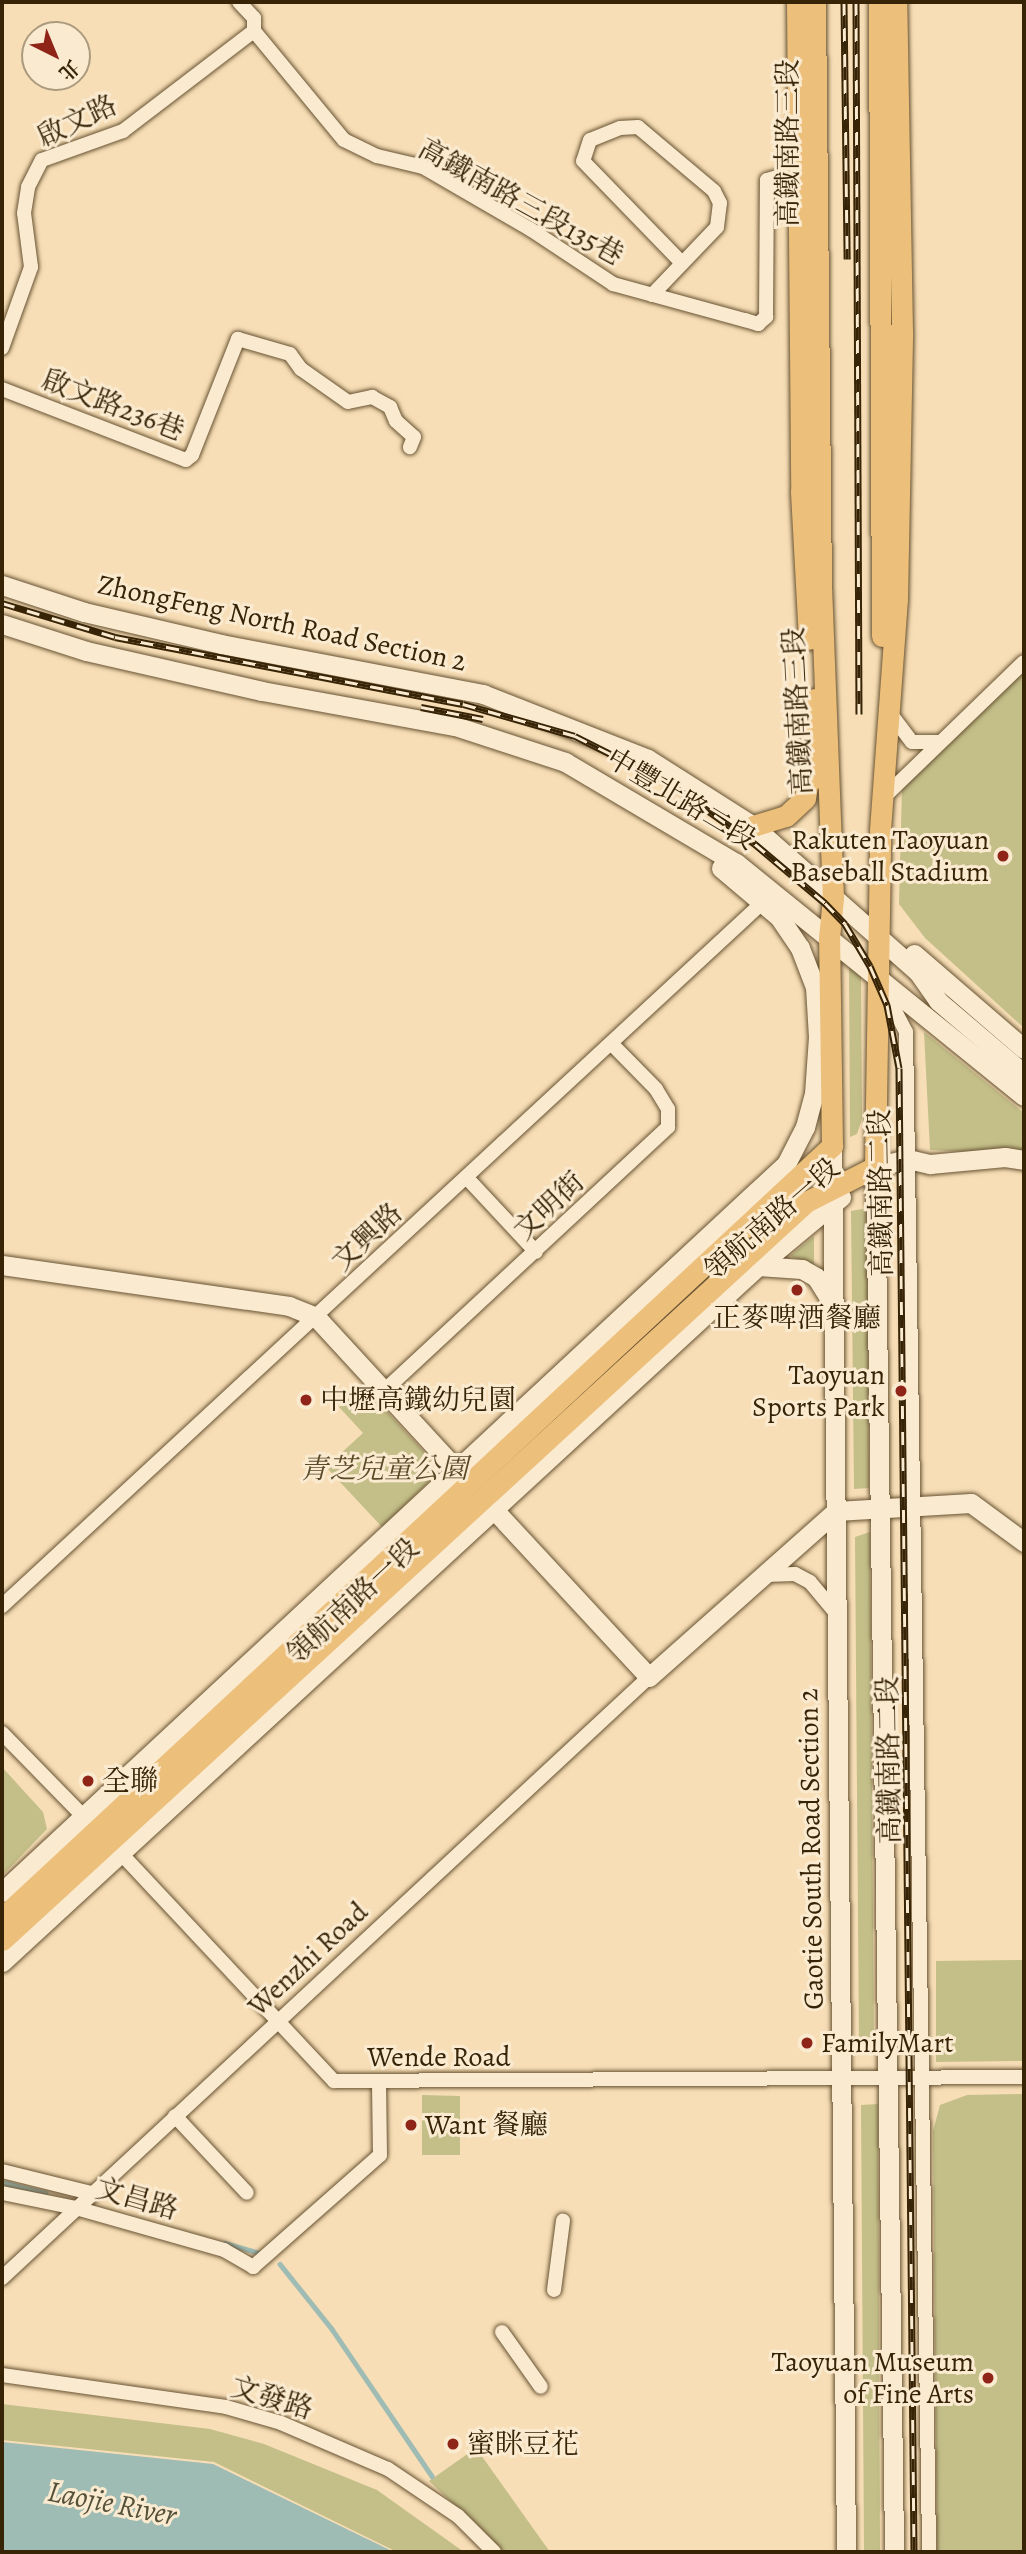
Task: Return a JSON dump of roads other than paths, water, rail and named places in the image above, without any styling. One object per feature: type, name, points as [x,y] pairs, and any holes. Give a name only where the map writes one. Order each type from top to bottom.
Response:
[{"type":"main road","name":"高鐵南路三段","points":[[797,2],[801,505],[815,701],[812,732],[823,844],[834,898]]},
{"type":"main road","name":"高鐵南路三段","points":[[815,2],[821,589],[834,898]]},
{"type":"main road","points":[[878,939],[882,799],[879,2]]},
{"type":"main road","points":[[882,799],[890,713],[902,332],[896,2]]},
{"type":"main road","points":[[881,163],[897,73]]},
{"type":"main road","points":[[799,171],[816,102]]},
{"type":"main road","points":[[815,701],[831,802]]},
{"type":"main road","points":[[753,826],[786,816],[805,798],[812,732]]},
{"type":"main road","name":"高鐵南路二段","points":[[832,1146],[830,938],[834,898]]},
{"type":"main road","name":"高鐵南路二段","points":[[875,1167],[878,939]]},
{"type":"main road","name":"領航南路一段","points":[[2,1918],[102,1835],[475,1489],[832,1146]]},
{"type":"main road","name":"領航南路一段","points":[[475,1489],[806,1202],[833,1196],[875,1167]]},
{"type":"main road","name":"領航南路一段","points":[[2,1940],[102,1835]]},
{"type":"street","name":"高鐵南路三段135巷","points":[[239,2],[254,18],[254,31],[344,139],[377,156],[423,167],[530,229],[612,284],[758,324],[766,317],[764,188],[774,176],[799,171]]},
{"type":"street","name":"啟文路","points":[[2,348],[31,267],[24,213],[28,187],[41,160],[123,131],[254,31]]},
{"type":"street","points":[[652,295],[682,263],[722,220],[714,191],[638,127],[611,131],[590,140],[583,161],[682,263]]},
{"type":"street","name":"啟文路236巷","points":[[2,389],[186,460],[192,455],[238,339],[290,354],[301,369],[348,402],[372,397],[390,407],[396,421],[414,437],[410,447]]},
{"type":"street","name":"中豐北路二段","points":[[2,585],[84,612],[221,644],[483,694],[595,734],[648,759],[753,826],[918,972],[938,1001],[1024,1074]]},
{"type":"street","name":"中豐北路二段","points":[[2,624],[86,652],[248,688],[455,726],[565,762],[694,835],[830,938],[1024,1096]]},
{"type":"street","points":[[882,799],[1024,662]]},
{"type":"street","points":[[890,713],[912,742],[939,742]]},
{"type":"street","points":[[720,1225],[786,1164],[805,1127],[814,1094],[818,1037],[815,987],[800,948],[764,901],[721,869]]},
{"type":"street","name":"文興路","points":[[2,1606],[764,901]]},
{"type":"street","points":[[878,939],[916,956],[1024,1049]]},
{"type":"street","name":"高鐵南路二段","points":[[876,975],[906,1032],[929,2552]]},
{"type":"street","name":"文明街","points":[[384,1391],[668,1127],[668,1109],[656,1089],[611,1043]]},
{"type":"street","name":"Gaotie South Road Section 2","points":[[832,1146],[846,2552]]},
{"type":"street","points":[[894,2552],[875,1167],[908,1159],[930,1164],[1005,1157],[1024,1160]]},
{"type":"street","points":[[467,1178],[536,1252]]},
{"type":"street","points":[[720,1225],[783,1191]]},
{"type":"street","name":"領航南路一段","points":[[475,1489],[758,1266],[833,1196]]},
{"type":"street","name":"領航南路一段","points":[[2,1962],[102,1835],[475,1489],[720,1225]]},
{"type":"street","points":[[2,1265],[289,1306],[316,1317],[649,1677],[836,1511],[914,1509],[971,1503],[1024,1542]]},
{"type":"street","points":[[758,1266],[802,1269],[829,1292],[834,1308]]},
{"type":"street","points":[[763,1575],[796,1574],[810,1582],[837,1613]]},
{"type":"street","name":"Wenzhi Road","points":[[2,2277],[649,1677]]},
{"type":"street","name":"Wende Road","points":[[2,1733],[279,2020],[334,2081],[887,2081],[1024,2077]]},
{"type":"street","name":"領航南路一段","points":[[2,1892],[102,1835]]},
{"type":"street","name":"文昌路","points":[[2,2193],[76,2207],[225,2250],[253,2267],[380,2155],[379,2083]]},
{"type":"street","points":[[175,2116],[247,2193]]},
{"type":"street","name":"文昌路","points":[[2,2171],[90,2193]]},
{"type":"street","points":[[554,2290],[563,2221]]},
{"type":"street","points":[[502,2332],[541,2386]]},
{"type":"street","name":"文發路","points":[[2,2375],[226,2407],[281,2423],[388,2469],[458,2516],[494,2552]]},
{"type":"water","name":"Laojie River","points":[[2,2442],[213,2464],[394,2552],[2,2552]]},
{"type":"waterway","points":[[2,2182],[46,2193]]},
{"type":"waterway","points":[[225,2243],[260,2253]]},
{"type":"waterway","points":[[280,2264],[332,2329],[432,2476]]},
{"type":"railway","points":[[844,2],[847,259]]},
{"type":"railway","points":[[856,2],[859,714]]},
{"type":"railway","points":[[2,603],[115,637],[463,704],[575,736],[672,785],[755,844],[825,903],[845,924],[870,966],[887,1005],[899,1068],[914,2552]]},
{"type":"railway","points":[[421,707],[483,719]]},
{"type":"place","name":"Rakuten Taoyuan Baseball Stadium","points":[[1003,856]]},
{"type":"place","name":"正麥啤酒餐廳","points":[[797,1290]]},
{"type":"place","name":"Taoyuan Sports Park","points":[[901,1391]]},
{"type":"place","name":"中壢高鐵幼兒園","points":[[306,1400]]},
{"type":"place","name":"全聯","points":[[88,1781]]},
{"type":"place","name":"FamilyMart","points":[[807,2043]]},
{"type":"place","name":"Want 餐廳","points":[[411,2125]]},
{"type":"place","name":"Taoyuan Museum of Fine Arts","points":[[988,2378]]},
{"type":"place","name":"蜜眯豆花","points":[[453,2444]]},
{"type":"park label","name":"青芝兒童公園","points":[[384,1469]]}]
